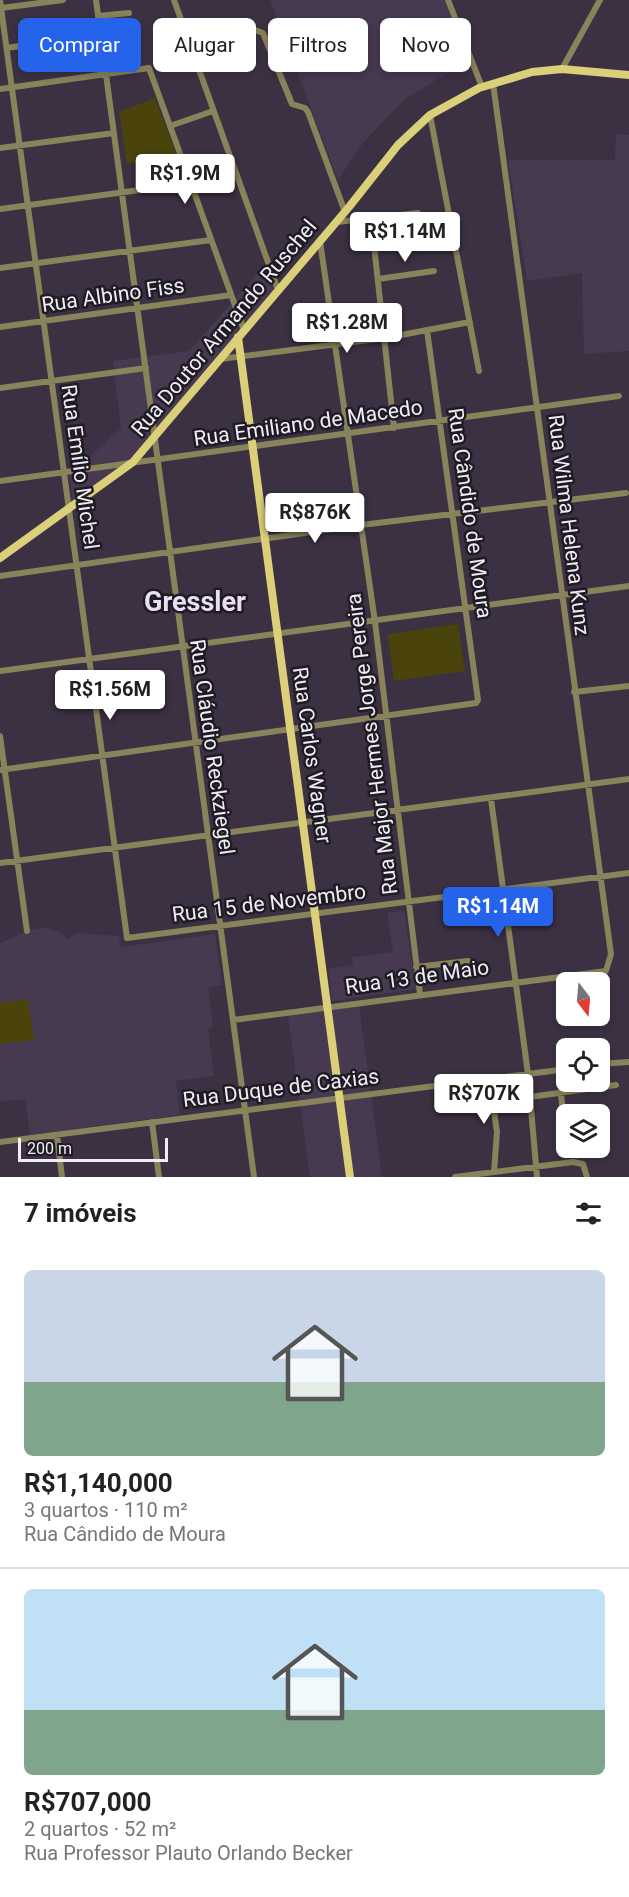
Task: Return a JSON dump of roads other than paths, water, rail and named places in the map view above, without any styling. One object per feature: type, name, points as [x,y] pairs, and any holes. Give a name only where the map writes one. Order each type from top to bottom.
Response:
[{"type":"main road","name":"Rua Doutor Armando Ruschel","points":[[0,558],[133,462],[155,439],[220,358],[337,222],[398,145],[430,115],[482,87],[532,72],[562,69],[629,75]]},
{"type":"main road","name":"Rua Carlos Wagner","points":[[238,337],[350,1177]]},
{"type":"street","name":"Rua Emílio Michel","points":[[0,0],[127,938]]},
{"type":"street","points":[[1,8],[63,0]]},
{"type":"street","name":"Rua Cláudio Reckziegel","points":[[96,0],[99,16]]},
{"type":"street","points":[[174,0],[180,18]]},
{"type":"street","points":[[448,0],[482,87]]},
{"type":"street","points":[[562,69],[600,0]]},
{"type":"street","points":[[99,16],[129,13]]},
{"type":"street","points":[[256,30],[260,30],[265,37],[292,104],[305,108],[308,112],[345,212]]},
{"type":"street","points":[[7,48],[18,46]]},
{"type":"street","points":[[0,89],[149,68],[244,330]]},
{"type":"street","points":[[199,72],[278,290]]},
{"type":"street","name":"Rua Cláudio Reckziegel","points":[[105,74],[123,192],[254,1177]]},
{"type":"street","name":"Rua Wilma Helena Kunz","points":[[493,83],[611,954],[606,971]]},
{"type":"street","points":[[170,126],[213,111]]},
{"type":"street","points":[[430,115],[479,371]]},
{"type":"street","points":[[0,148],[114,133]]},
{"type":"street","points":[[0,209],[190,183]]},
{"type":"street","points":[[337,222],[418,213]]},
{"type":"street","points":[[371,218],[394,428]]},
{"type":"street","points":[[0,268],[211,240]]},
{"type":"street","name":"Rua Major Hermes Jorge Pereira","points":[[320,241],[375,622],[420,994]]},
{"type":"street","points":[[378,279],[434,271]]},
{"type":"street","name":"Rua Albino Fiss","points":[[0,327],[231,295]]},
{"type":"street","points":[[220,358],[385,338],[470,322]]},
{"type":"street","name":"Rua Cândido de Moura","points":[[386,717],[472,706],[478,700],[428,330]]},
{"type":"street","points":[[0,388],[146,368]]},
{"type":"street","name":"Rua Emiliano de Macedo","points":[[0,480],[619,396]]},
{"type":"street","points":[[0,576],[361,525],[626,493]]},
{"type":"street","points":[[0,671],[467,610],[629,586]]},
{"type":"street","points":[[574,692],[629,686]]},
{"type":"street","points":[[2,770],[386,717]]},
{"type":"street","points":[[0,736],[2,770],[27,931]]},
{"type":"street","points":[[0,863],[629,779]]},
{"type":"street","points":[[491,799],[528,1074],[537,1177]]},
{"type":"street","name":"Rua 15 de Novembro","points":[[127,938],[629,873]]},
{"type":"street","points":[[417,967],[468,961]]},
{"type":"street","name":"Rua 13 de Maio","points":[[233,1020],[516,981],[606,971]]},
{"type":"street","points":[[610,1063],[629,1061]]},
{"type":"street","name":"Rua Duque de Caxias","points":[[0,1142],[556,1070]]},
{"type":"street","points":[[489,1078],[497,1132],[494,1172]]},
{"type":"street","points":[[530,1098],[616,1085]]},
{"type":"street","points":[[561,1094],[562,1104]]},
{"type":"street","points":[[152,1122],[159,1177]]},
{"type":"street","points":[[57,1135],[62,1177]]},
{"type":"street","points":[[455,1177],[573,1162],[582,1164],[587,1177]]},
{"type":"district","name":"Gressler","points":[[195,602]]}]
